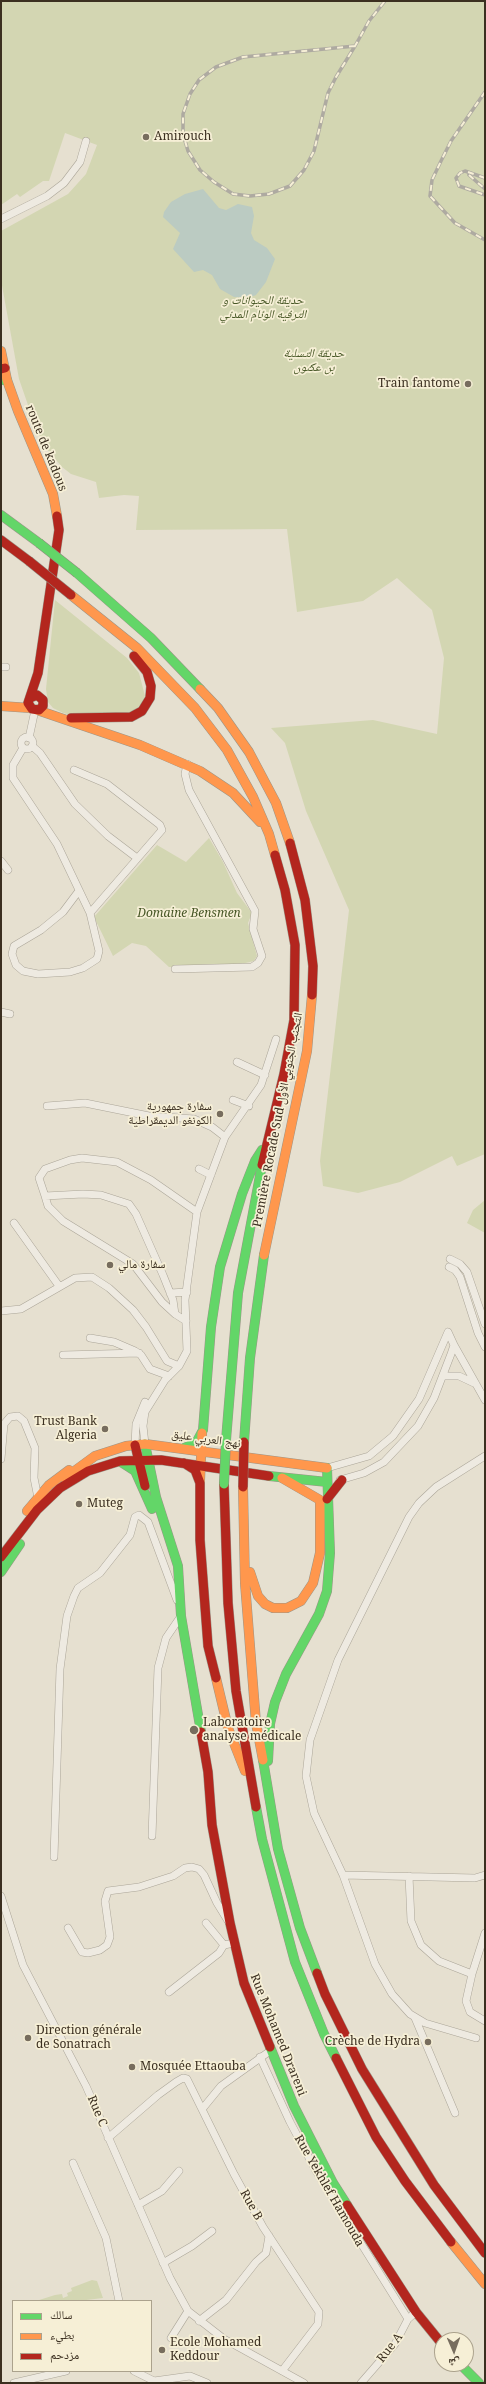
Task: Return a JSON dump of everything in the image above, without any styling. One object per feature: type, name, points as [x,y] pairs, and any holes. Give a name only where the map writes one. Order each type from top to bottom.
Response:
[{"type":"main road","name":"route de kadous","points":[[1,351],[4,380],[53,494],[58,519],[58,541],[38,673],[35,704]]},
{"type":"main road","name":"Première Rocade Sud التجنب الجنوبي الأول","points":[[1,515],[77,573],[151,638],[218,708],[249,752],[276,803],[291,846],[305,900],[313,966],[312,1010],[307,1051],[263,1260],[250,1358],[244,1442],[245,1555]]},
{"type":"main road","name":"Première Rocade Sud التجنب الجنوبي الأول","points":[[1,540],[137,648],[195,708],[227,750],[253,797],[270,834],[285,890],[295,945],[294,1020],[266,1146],[238,1293],[226,1440],[224,1484],[225,1550],[230,1645],[253,1796]]},
{"type":"main road","points":[[35,704],[69,718],[117,718],[138,714],[150,698],[150,679],[140,662],[71,595]]},
{"type":"main road","points":[[2,706],[35,704],[187,764],[208,775],[233,793],[270,834]]},
{"type":"main road","points":[[266,1146],[255,1161],[242,1194],[220,1267],[211,1327],[201,1451],[200,1484],[200,1540],[208,1646],[228,1728],[253,1796],[270,1875],[291,1949],[324,2034],[366,2117],[391,2161],[485,2287]]},
{"type":"main road","points":[[184,1448],[196,1443],[203,1430]]},
{"type":"main road","points":[[145,1444],[159,1507],[178,1566],[178,1578]]},
{"type":"main road","name":"نهج العربي عليق","points":[[1,1545],[38,1498],[60,1476],[84,1462],[112,1450],[145,1444],[184,1448],[323,1468]]},
{"type":"main road","points":[[134,1445],[152,1509]]},
{"type":"main road","points":[[1,1557],[37,1510],[60,1488],[88,1471],[120,1461],[149,1460],[184,1463],[282,1478],[324,1481]]},
{"type":"main road","points":[[120,1461],[135,1471],[152,1509],[178,1578]]},
{"type":"main road","name":"نهج العربي عليق","points":[[37,1510],[49,1493],[84,1462]]},
{"type":"main road","points":[[184,1463],[195,1470],[200,1484]]},
{"type":"main road","points":[[245,1555],[254,1589],[265,1604],[274,1608],[282,1608],[301,1601],[310,1590],[318,1567],[324,1481],[323,1468]]},
{"type":"main road","points":[[1,1572],[42,1514],[66,1489],[88,1471]]},
{"type":"main road","points":[[282,1478],[323,1499]]},
{"type":"main road","points":[[323,1499],[342,1480]]},
{"type":"main road","points":[[267,1788],[272,1712],[286,1674],[320,1614],[327,1591],[330,1553],[323,1499]]},
{"type":"main road","points":[[245,1555],[248,1631],[253,1697],[267,1788],[278,1849],[307,1948],[325,1994],[377,2095],[443,2196],[485,2253]]},
{"type":"main road","name":"Rue Mohamed Drareni","points":[[178,1578],[181,1612],[208,1772],[212,1825],[234,1943],[244,1983],[270,2051],[294,2106],[333,2183],[416,2312],[434,2334]]},
{"type":"main road","points":[[443,2196],[485,2242]]},
{"type":"main road","points":[[476,2274],[485,2284]]},
{"type":"main road","points":[[468,2372],[479,2383]]},
{"type":"street","points":[[1,219],[47,196],[64,183],[80,162],[86,140]]},
{"type":"street","points":[[35,704],[29,738],[32,740],[32,746],[40,753],[75,804],[108,836],[137,858]]},
{"type":"street","points":[[29,738],[23,740],[23,748],[13,765],[13,778],[56,844],[78,892],[90,913],[99,951],[97,959],[83,968],[70,972],[38,974],[24,971],[16,965],[12,954],[14,946],[52,921],[73,900],[78,892]]},
{"type":"street","points":[[23,748],[27,749],[32,746]]},
{"type":"street","points":[[175,969],[252,967],[258,963],[262,956],[253,929],[255,910],[189,790],[185,774],[187,764]]},
{"type":"street","points":[[74,770],[107,784],[160,825],[162,830],[90,913]]},
{"type":"street","points":[[1,861],[8,870]]},
{"type":"street","points":[[1,1012],[10,1014]]},
{"type":"street","points":[[134,1445],[136,1424],[141,1410],[161,1382],[179,1366],[187,1351],[186,1292],[197,1212],[225,1138],[260,1089],[276,1040]]},
{"type":"street","points":[[238,1062],[265,1075]]},
{"type":"street","points":[[233,1100],[249,1106]]},
{"type":"street","points":[[47,1106],[85,1103],[149,1116],[194,1119],[212,1127],[225,1138]]},
{"type":"street","points":[[186,1321],[175,1314],[162,1302],[132,1264],[63,1221],[48,1206],[39,1178],[45,1169],[70,1160],[107,1160],[117,1162],[151,1180],[197,1212]]},
{"type":"street","points":[[199,1169],[211,1175]]},
{"type":"street","points":[[45,1196],[101,1195],[129,1204],[136,1214],[173,1300],[175,1314]]},
{"type":"street","points":[[14,1223],[59,1286]]},
{"type":"street","points":[[450,1259],[460,1264],[467,1272],[485,1324]]},
{"type":"street","points":[[449,1267],[458,1274],[478,1334],[485,1347]]},
{"type":"street","points":[[1,1311],[21,1309],[59,1286],[83,1277],[92,1277],[101,1282],[138,1315],[166,1361],[179,1366]]},
{"type":"street","points":[[170,1293],[186,1292]]},
{"type":"street","points":[[323,1468],[361,1460],[385,1445],[403,1425],[419,1399],[448,1332],[485,1400]]},
{"type":"street","points":[[90,1338],[114,1342],[139,1353],[150,1369],[167,1378]]},
{"type":"street","points":[[324,1481],[342,1480],[375,1467],[394,1454],[418,1426],[444,1376],[454,1345]]},
{"type":"street","points":[[63,1355],[139,1353]]},
{"type":"street","points":[[444,1376],[459,1376],[476,1384]]},
{"type":"street","points":[[145,1444],[142,1426],[145,1412],[167,1378]]},
{"type":"street","points":[[1,1459],[4,1424],[10,1416],[18,1416],[24,1421],[35,1448],[34,1478],[38,1498]]},
{"type":"street","points":[[476,2038],[434,2027],[415,2018],[392,1994],[380,1976],[363,1935],[343,1874],[316,1819],[306,1787],[308,1753],[320,1707],[338,1660],[408,1517],[419,1503],[436,1487],[485,1456]]},
{"type":"street","points":[[54,1857],[60,1669],[67,1616],[78,1588],[100,1573],[130,1535],[137,1515],[144,1516],[148,1522],[181,1612],[166,1638],[158,1668],[152,1836]]},
{"type":"street","points":[[68,1928],[82,1952],[88,1953],[100,1950],[107,1945],[110,1937],[105,1901],[108,1891],[139,1886],[173,1876],[185,1868],[192,1867],[199,1869],[204,1874],[217,1903],[230,1923]]},
{"type":"street","points":[[343,1874],[475,1878],[485,1876]]},
{"type":"street","points":[[409,1876],[411,1921],[421,1945],[439,1961],[472,1974]]},
{"type":"street","name":"Rue C","points":[[1,1896],[23,1965],[69,2049],[163,2263],[188,2311],[199,2321],[251,2355],[304,2383]]},
{"type":"street","points":[[206,1923],[224,1945]]},
{"type":"street","points":[[485,1933],[472,1974],[467,2006],[474,2015],[485,2021]]},
{"type":"street","points":[[169,1992],[219,1953],[224,1945],[234,1943]]},
{"type":"street","points":[[415,2018],[455,2113]]},
{"type":"street","points":[[202,2108],[221,2086],[270,2051]]},
{"type":"street","name":"Rue Yekhlef Hamouda","points":[[260,2057],[290,2122],[316,2171],[408,2319]]},
{"type":"street","name":"Rue B","points":[[108,2138],[158,2095],[183,2078],[187,2079],[234,2174],[269,2236],[319,2312],[318,2324],[282,2371]]},
{"type":"street","points":[[73,2163],[106,2238],[119,2300]]},
{"type":"street","points":[[138,2205],[162,2191],[179,2171]]},
{"type":"street","points":[[163,2263],[192,2246],[212,2231]]},
{"type":"street","points":[[199,2321],[226,2300],[256,2262],[266,2253],[269,2236]]},
{"type":"street","points":[[171,2338],[188,2311]]},
{"type":"street","name":"Rue A","points":[[361,2383],[395,2344],[408,2319],[416,2312]]},
{"type":"street","points":[[14,2383],[35,2381],[63,2372]]},
{"type":"street","points":[[136,2372],[154,2381],[190,2376],[207,2383]]},
{"type":"green space","name":"حديقة الحيوانات و الترفيه الوئام المدني","points":[[1,1],[485,1],[485,1154],[457,1166],[452,1156],[400,1182],[358,1193],[323,1186],[320,1161],[349,910],[306,811],[285,743],[271,728],[373,720],[437,734],[444,658],[432,610],[397,578],[363,601],[297,612],[287,529],[136,530],[139,496],[124,495],[99,498],[96,482],[71,474],[62,467],[45,447],[37,431],[19,379],[1,280],[1,231],[68,194],[86,174],[97,145],[65,133],[49,181],[43,181],[20,197],[17,194],[1,205]]},
{"type":"green space","points":[[55,600],[127,658],[139,673],[145,696],[142,704],[129,714],[76,716],[63,713],[53,708],[48,702],[46,689]]},
{"type":"green space","name":"Domaine Bensmen","points":[[209,838],[223,862],[237,893],[252,913],[248,923],[257,956],[254,961],[241,964],[169,967],[146,946],[132,943],[113,956],[94,917],[157,845],[186,862]]},
{"type":"green space","points":[[485,1200],[485,1233],[467,1223],[473,1210]]},
{"type":"green space","points":[[92,2280],[97,2281],[103,2298],[86,2300],[39,2300],[62,2294],[63,2298],[68,2296],[67,2293],[72,2291],[71,2288]]},
{"type":"shaded area","points":[[203,189],[219,208],[226,210],[238,204],[252,207],[254,216],[251,233],[254,240],[267,248],[275,259],[266,282],[256,295],[248,298],[234,297],[220,289],[212,275],[203,270],[194,272],[173,249],[180,233],[163,217],[164,212],[171,202],[185,194]]},
{"type":"railway","points":[[355,46],[243,57],[216,67],[199,80],[190,94],[183,114],[183,134],[188,151],[200,170],[214,182],[233,194],[250,196],[269,194],[290,186],[304,170],[314,151],[328,93],[336,77],[355,46],[369,21],[385,1]]},
{"type":"railway","points":[[485,92],[451,141],[432,180],[430,196],[455,223],[485,240]]},
{"type":"railway","points":[[485,178],[465,171],[460,173],[456,178],[459,186],[485,195]]},
{"type":"railway","points":[[469,175],[485,189]]},
{"type":"traffic: fast","points":[[1,380],[7,380]]},
{"type":"traffic: fast","points":[[1,515],[39,543]]},
{"type":"traffic: fast","points":[[39,543],[77,573]]},
{"type":"traffic: fast","points":[[77,573],[151,638],[200,689]]},
{"type":"traffic: fast","points":[[184,1448],[196,1443],[203,1430],[211,1327],[220,1267],[242,1194],[255,1161],[262,1150]]},
{"type":"traffic: fast","points":[[226,1440],[238,1293],[262,1165]]},
{"type":"traffic: fast","points":[[244,1442],[250,1358],[264,1255]]},
{"type":"traffic: fast","points":[[224,1484],[226,1440]]},
{"type":"traffic: fast","points":[[145,1444],[156,1497],[178,1566],[181,1616],[201,1732]]},
{"type":"traffic: fast","points":[[121,1462],[135,1471],[152,1509]]},
{"type":"traffic: fast","points":[[268,1761],[270,1724],[275,1702],[286,1674],[319,1614],[327,1591],[330,1553],[327,1468]]},
{"type":"traffic: fast","points":[[269,1476],[327,1482]]},
{"type":"traffic: fast","points":[[1,1572],[20,1544]]},
{"type":"traffic: fast","points":[[263,1760],[278,1849],[300,1928],[317,1973]]},
{"type":"traffic: fast","points":[[256,1807],[262,1839],[295,1962],[324,2034],[336,2058]]},
{"type":"traffic: fast","points":[[270,2047],[294,2106],[333,2183],[347,2205]]},
{"type":"traffic: fast","points":[[468,2372],[479,2383]]},
{"type":"traffic: slow","points":[[1,351],[7,380],[18,411],[53,494],[57,516]]},
{"type":"traffic: slow","points":[[71,595],[137,648],[195,708],[227,750],[253,797],[269,834],[275,855]]},
{"type":"traffic: slow","points":[[200,689],[218,708],[249,752],[276,803],[290,843]]},
{"type":"traffic: slow","points":[[1,706],[30,708]]},
{"type":"traffic: slow","points":[[37,710],[140,745],[200,771],[233,793],[260,822]]},
{"type":"traffic: slow","points":[[264,1255],[307,1051],[312,995]]},
{"type":"traffic: slow","points":[[200,1481],[202,1433]]},
{"type":"traffic: slow","points":[[65,1478],[95,1456],[126,1446],[145,1444],[327,1468]]},
{"type":"traffic: slow","points":[[27,1511],[49,1485],[69,1470]]},
{"type":"traffic: slow","points":[[250,1572],[258,1596],[265,1604],[273,1608],[287,1608],[301,1601],[313,1583],[320,1553],[320,1500],[282,1478]]},
{"type":"traffic: slow","points":[[243,1487],[245,1583],[256,1723],[263,1760]]},
{"type":"traffic: slow","points":[[216,1678],[228,1728],[245,1771]]},
{"type":"traffic: slow","points":[[451,2242],[485,2284]]},
{"type":"traffic: jam","points":[[1,369],[5,368]]},
{"type":"traffic: jam","points":[[32,697],[37,695],[43,700],[43,706],[39,710],[32,709],[28,703],[38,673],[59,530],[57,516]]},
{"type":"traffic: jam","points":[[1,540],[29,561]]},
{"type":"traffic: jam","points":[[29,561],[71,595]]},
{"type":"traffic: jam","points":[[71,718],[131,717],[142,711],[150,698],[151,686],[147,672],[134,656]]},
{"type":"traffic: jam","points":[[290,843],[305,900],[313,966],[312,995]]},
{"type":"traffic: jam","points":[[262,1165],[284,1074],[294,1020],[295,945],[285,890],[275,855]]},
{"type":"traffic: jam","points":[[243,1487],[244,1442]]},
{"type":"traffic: jam","points":[[135,1445],[145,1486]]},
{"type":"traffic: jam","points":[[1,1557],[37,1510],[60,1488],[88,1471],[120,1461],[161,1460],[269,1476]]},
{"type":"traffic: jam","points":[[184,1463],[195,1470],[200,1483],[200,1540],[208,1646],[216,1678]]},
{"type":"traffic: jam","points":[[327,1499],[342,1480]]},
{"type":"traffic: jam","points":[[224,1484],[228,1603],[236,1691],[256,1807]]},
{"type":"traffic: jam","points":[[201,1732],[208,1772],[212,1825],[230,1923],[244,1983],[270,2047]]},
{"type":"traffic: jam","points":[[317,1973],[325,1994],[362,2069],[434,2185],[485,2253]]},
{"type":"traffic: jam","points":[[336,2058],[376,2137],[405,2181],[451,2242]]},
{"type":"traffic: jam","points":[[347,2205],[416,2312],[434,2334]]},
{"type":"place","name":"Amirouch","points":[[146,137]]},
{"type":"place","name":"Train fantome","points":[[468,384]]},
{"type":"place","name":"سفارة جمهورية الكونغو الديمقراطية","points":[[220,1114]]},
{"type":"place","name":"سفارة مالي","points":[[110,1265]]},
{"type":"place","name":"Trust Bank Algeria","points":[[105,1429]]},
{"type":"place","name":"Muteg","points":[[79,1504]]},
{"type":"place","name":"Laboratoire analyse médicale","points":[[194,1730]]},
{"type":"place","name":"Direction générale de Sonatrach","points":[[28,2038]]},
{"type":"place","name":"Crèche de Hydra","points":[[428,2042]]},
{"type":"place","name":"Mosquée Ettaouba","points":[[132,2067]]},
{"type":"place","name":"Ecole Mohamed Keddour","points":[[162,2350]]},
{"type":"park label","name":"حديقة التسلية بن عكنون","points":[[314,361]]}]
